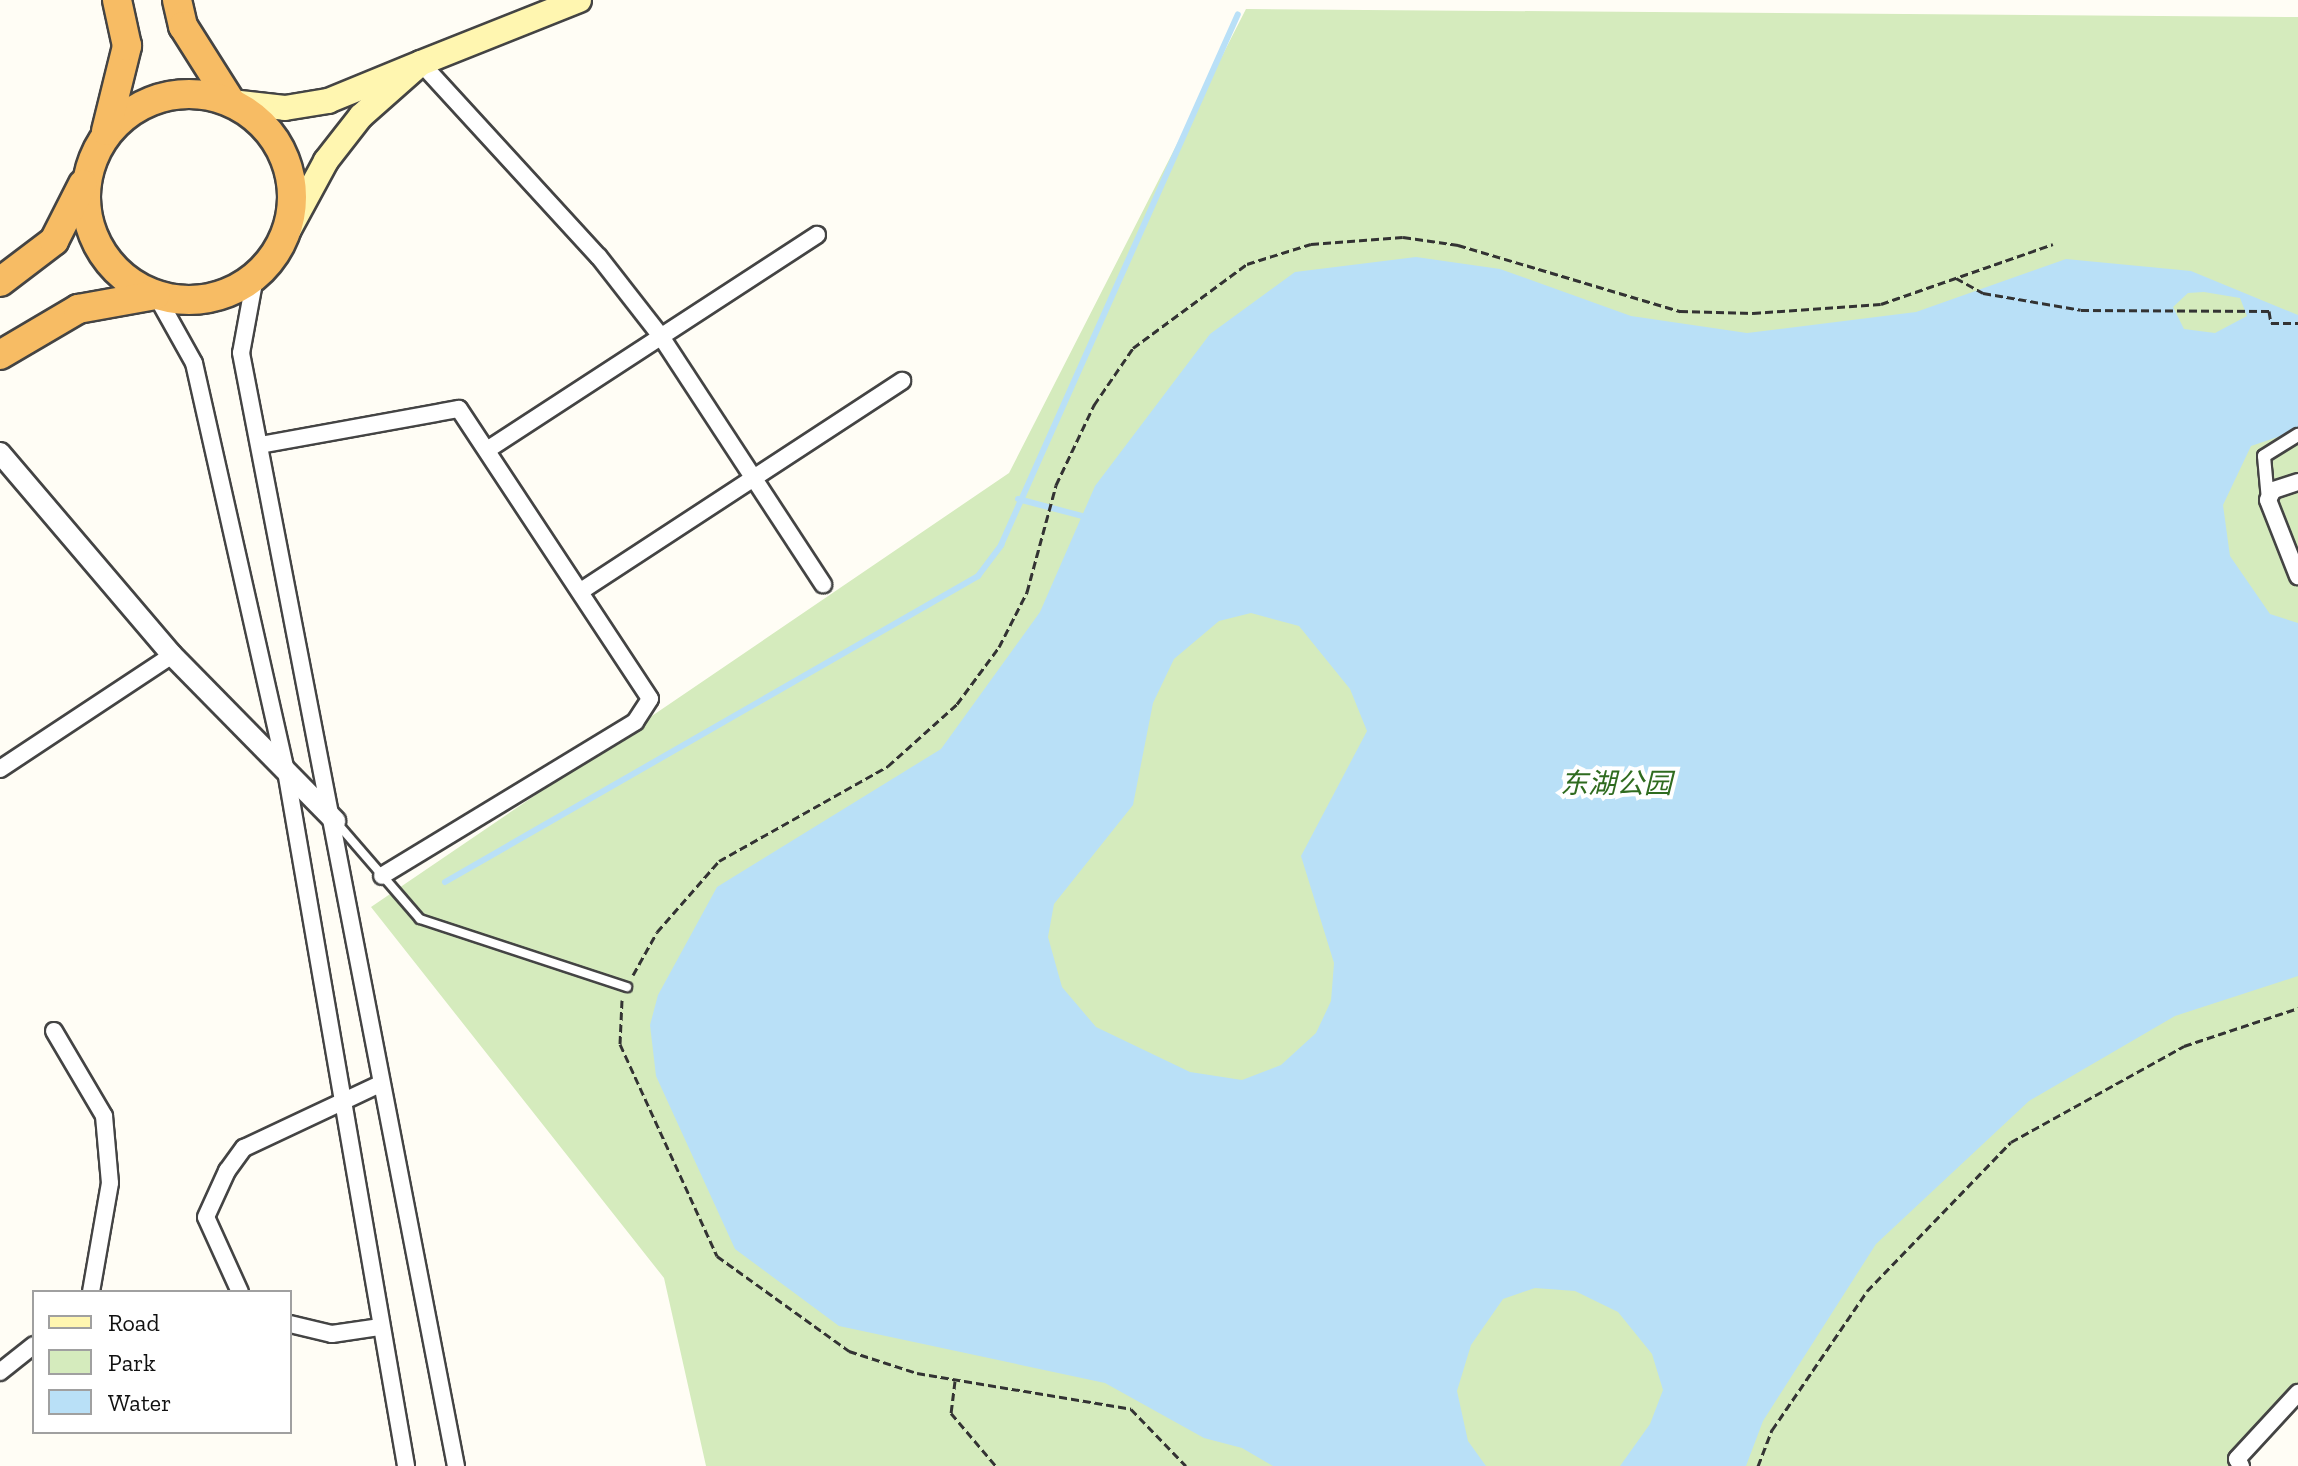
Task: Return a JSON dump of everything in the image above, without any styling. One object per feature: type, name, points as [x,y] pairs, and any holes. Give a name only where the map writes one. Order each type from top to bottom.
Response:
[{"type":"highway","points":[[0,282],[54,241],[87,176],[123,85],[127,46],[117,0]]},
{"type":"highway","points":[[177,0],[183,26],[231,102]]},
{"type":"highway","points":[[0,355],[78,309],[156,295],[191,301],[225,294],[255,277],[286,235],[293,209],[285,158],[254,116],[231,102],[172,95],[143,104],[99,144]]},
{"type":"highway","points":[[87,176],[93,235],[108,261],[156,295]]},
{"type":"main road","points":[[231,102],[285,108],[328,101],[579,0]]},
{"type":"main road","points":[[286,235],[335,149],[421,63]]},
{"type":"street","points":[[421,63],[599,257],[660,335],[823,584]]},
{"type":"street","points":[[487,450],[817,235]]},
{"type":"street","points":[[255,277],[241,353],[335,821],[380,1084],[456,1466]]},
{"type":"street","points":[[156,295],[194,363],[286,771],[406,1466]]},
{"type":"street","points":[[581,591],[902,381]]},
{"type":"street","points":[[260,445],[459,409],[650,699],[635,722],[382,876]]},
{"type":"street","points":[[2298,435],[2264,456],[2268,500],[2298,576]]},
{"type":"street","points":[[0,453],[172,655],[335,821]]},
{"type":"street","points":[[2268,500],[2273,490],[2298,482]]},
{"type":"street","points":[[0,769],[172,655]]},
{"type":"street","points":[[54,1031],[104,1116],[110,1183],[91,1290]]},
{"type":"street","points":[[239,1290],[206,1217],[227,1171],[244,1148],[380,1084]]},
{"type":"street","points":[[292,1324],[332,1334],[380,1327]]},
{"type":"street","points":[[0,1372],[32,1347]]},
{"type":"street","points":[[2237,1464],[2298,1393]]},
{"type":"lane","points":[[335,821],[420,919],[627,987]]},
{"type":"path","points":[[1186,1466],[1131,1409],[955,1381],[849,1351],[815,1331],[717,1256],[620,1044],[627,987],[657,932],[719,861],[888,766],[957,704],[999,647],[1027,592],[1056,485],[1094,405],[1133,348],[1247,264],[1311,244],[1403,237],[1458,245],[1680,311],[1881,304],[2053,244]]},
{"type":"path","points":[[1956,278],[1967,286],[2081,310],[2269,311],[2271,323],[2298,323]]},
{"type":"path","points":[[1758,1466],[1772,1430],[1867,1291],[2011,1142],[2184,1046],[2298,1008]]},
{"type":"path","points":[[955,1381],[951,1413],[996,1466]]},
{"type":"green space","name":"东湖公园","points":[[1246,9],[2298,17],[2298,1397],[2240,1466],[706,1466],[664,1278],[371,907],[1009,473]]},
{"type":"water","points":[[1416,257],[1500,269],[1631,316],[1747,333],[1916,312],[2066,259],[2191,271],[2298,315],[2298,430],[2251,446],[2223,505],[2230,556],[2270,614],[2298,623],[2298,976],[2175,1016],[2029,1101],[1876,1244],[1763,1421],[1746,1466],[1620,1466],[1650,1424],[1663,1390],[1652,1354],[1618,1312],[1575,1291],[1535,1288],[1503,1299],[1471,1345],[1457,1391],[1468,1441],[1486,1466],[1273,1466],[1242,1448],[1204,1438],[1105,1383],[839,1326],[735,1249],[656,1076],[650,1025],[658,995],[717,887],[941,749],[1040,612],[1095,486],[1210,334],[1295,272]],"holes":[[[2204,292],[2240,298],[2247,316],[2215,333],[2184,329],[2173,307],[2188,293]],[[1251,613],[1299,626],[1350,689],[1367,731],[1301,856],[1334,963],[1331,1001],[1316,1033],[1281,1065],[1242,1080],[1190,1072],[1096,1027],[1062,987],[1048,937],[1054,904],[1133,805],[1153,703],[1174,659],[1219,621]]]},
{"type":"waterway","points":[[445,882],[978,576],[1001,545],[1238,14]]},
{"type":"waterway","points":[[1018,499],[1082,516]]}]
